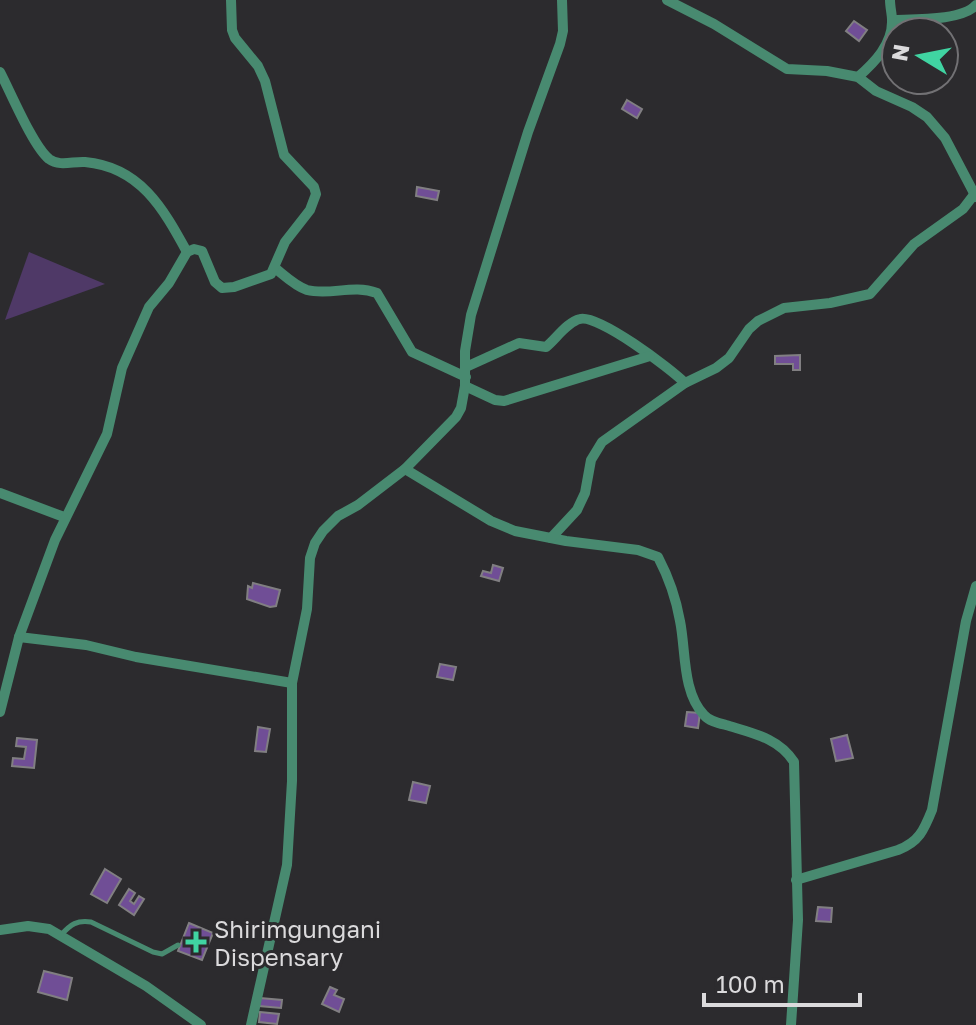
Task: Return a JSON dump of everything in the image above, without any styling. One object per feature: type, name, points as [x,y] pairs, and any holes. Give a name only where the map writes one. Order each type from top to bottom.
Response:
[{"type":"street","points":[[0,712],[19,637],[64,517],[104,444],[122,368],[149,307],[169,283],[187,252],[194,249],[202,251],[215,282],[222,288],[263,279],[275,268],[285,242],[310,210],[316,194],[314,187],[284,155],[265,81],[232,30],[231,0]]},
{"type":"street","points":[[251,1025],[287,865],[292,781],[292,683],[304,629],[307,575],[315,543],[338,516],[358,505],[405,469],[456,417],[461,408],[466,377],[466,337],[528,132],[560,44],[563,31],[562,0]]},
{"type":"street","points":[[551,538],[577,510],[585,493],[595,450],[602,442],[685,383],[729,358],[758,321],[784,308],[830,303],[870,294],[914,244],[963,209],[975,194],[945,138],[927,117],[912,107],[876,91],[858,77],[827,71],[787,69],[672,2]]},
{"type":"street","points":[[942,16],[969,12],[976,5]]},
{"type":"street","points":[[858,77],[880,54]]},
{"type":"street","points":[[0,72],[35,140],[49,159],[63,164],[98,164],[126,173],[142,184],[187,252]]},
{"type":"street","points":[[275,268],[311,291],[350,288],[377,293],[412,352],[466,377],[495,400],[504,401],[650,356]]},
{"type":"street","points":[[466,377],[519,343],[546,347],[581,318],[597,322],[669,367],[685,383]]},
{"type":"street","points":[[405,469],[491,521],[515,531],[638,550],[658,557],[669,579],[680,622],[692,695],[703,715],[766,738],[788,752],[794,762],[798,920],[791,1025]]},
{"type":"street","points":[[0,493],[64,517]]},
{"type":"street","points":[[796,880],[912,845],[921,836],[932,810],[966,621],[976,586]]},
{"type":"street","points":[[19,637],[86,645],[136,657],[292,683]]},
{"type":"street","points":[[0,930],[28,926],[49,929],[146,986],[201,1025]]},
{"type":"lane","points":[[60,935],[70,925],[81,921],[91,922],[153,952],[162,954],[178,945]]},
{"type":"shaded area","points":[[29,252],[105,284],[5,320]]},
{"type":"building","points":[[854,21],[867,30],[859,41],[846,31]]},
{"type":"building","points":[[627,100],[642,109],[637,118],[622,109]]},
{"type":"building","points":[[417,187],[439,191],[437,200],[416,196]]},
{"type":"building","points":[[800,355],[800,370],[793,370],[793,364],[775,364],[775,356]]},
{"type":"building","points":[[493,565],[503,568],[499,581],[481,576],[483,571],[491,573]]},
{"type":"building","points":[[253,583],[280,590],[276,606],[247,599],[248,586],[252,588]]},
{"type":"building","points":[[440,664],[456,667],[453,680],[437,677]]},
{"type":"building","points":[[687,712],[700,713],[698,728],[685,726]]},
{"type":"building","points":[[258,727],[270,729],[266,752],[255,751]]},
{"type":"building","points":[[847,735],[853,758],[836,761],[831,739]]},
{"type":"building","points":[[17,738],[37,740],[34,768],[12,766],[13,758],[24,759],[26,747],[16,746]]},
{"type":"building","points":[[413,782],[430,786],[426,803],[409,800]]},
{"type":"building","points":[[105,869],[121,879],[107,903],[91,894]]},
{"type":"building","points":[[129,889],[135,893],[130,901],[134,904],[139,896],[144,899],[134,915],[119,905]]},
{"type":"building","points":[[818,907],[832,908],[831,922],[816,921]]},
{"type":"building","name":"Shirimgungani Dispensary","points":[[189,923],[213,933],[202,960],[178,951]]},
{"type":"building","points":[[44,971],[72,978],[67,1000],[38,992]]},
{"type":"building","points":[[330,987],[337,990],[334,995],[344,999],[339,1012],[322,1004]]},
{"type":"building","points":[[260,998],[282,1000],[281,1008],[259,1006]]},
{"type":"building","points":[[260,1012],[279,1014],[277,1024],[259,1022]]},
{"type":"place","name":"Shirimgungani Dispensary","points":[[196,942]]}]
